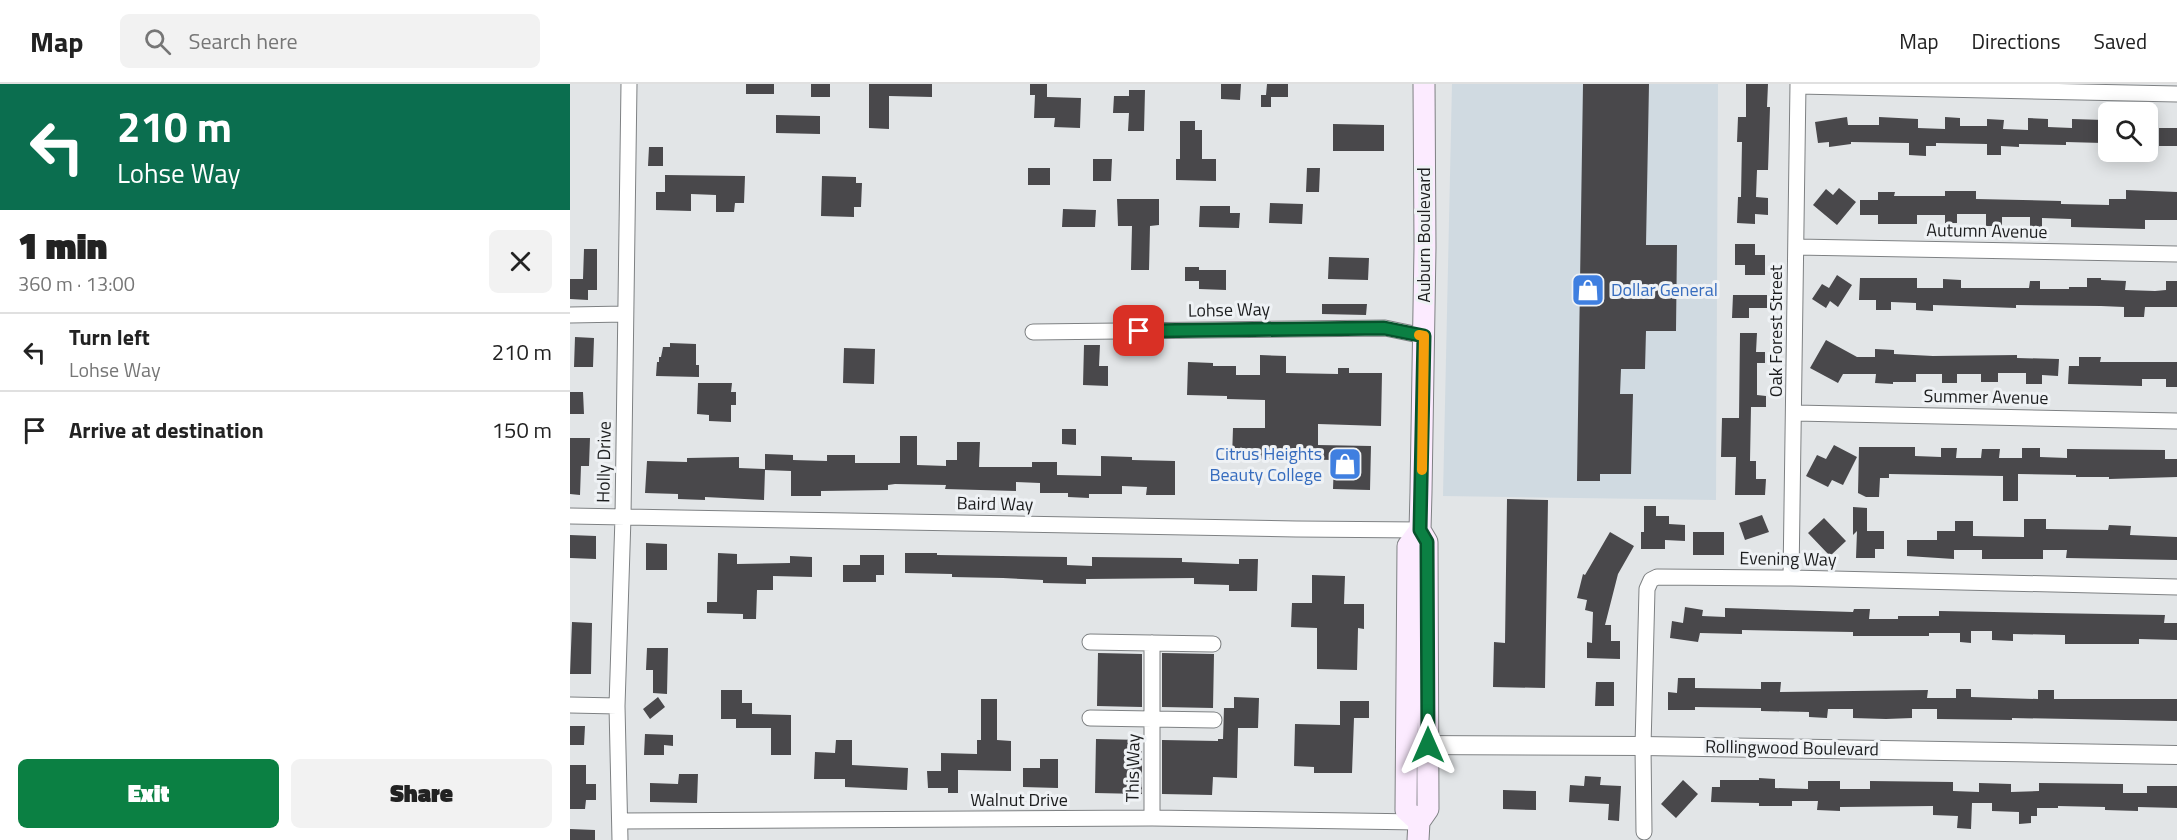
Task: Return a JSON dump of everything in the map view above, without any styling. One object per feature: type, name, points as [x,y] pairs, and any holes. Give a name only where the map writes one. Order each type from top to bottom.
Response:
[{"type":"main road","name":"Auburn Boulevard","points":[[1418,831],[1428,809],[1418,745],[1408,546],[1420,530],[1424,336],[1424,84]]},
{"type":"street","name":"Holly Drive","points":[[620,840],[617,706],[623,517],[629,84]]},
{"type":"street","points":[[1798,85],[2177,94]]},
{"type":"street","name":"Oak Forest Street","points":[[1791,578],[1798,85]]},
{"type":"street","name":"Autumn Avenue","points":[[1796,247],[2177,254]]},
{"type":"street","points":[[570,315],[625,314]]},
{"type":"street","name":"Lohse Way","points":[[1033,332],[1384,328],[1424,336]]},
{"type":"street","name":"Summer Avenue","points":[[1795,413],[2177,421]]},
{"type":"street","name":"Baird Way","points":[[570,516],[1420,530]]},
{"type":"street","name":"Evening Way","points":[[1644,832],[1643,746],[1647,589],[1651,580],[1657,577],[2177,587]]},
{"type":"street","points":[[1090,642],[1213,644]]},
{"type":"street","name":"This Way","points":[[1152,643],[1152,818]]},
{"type":"street","points":[[570,705],[617,706]]},
{"type":"street","name":"This Way","points":[[1090,718],[1214,720]]},
{"type":"street","name":"Rollingwood Boulevard","points":[[1418,745],[1643,746],[2177,755]]},
{"type":"street","name":"Walnut Drive","points":[[620,821],[1152,818],[1418,831]]},
{"type":"shaded area","points":[[1452,84],[1718,84],[1716,500],[1443,496]]},
{"type":"building","points":[[746,84],[774,84],[774,94],[746,94]]},
{"type":"building","points":[[811,84],[830,84],[830,97],[811,97]]},
{"type":"building","points":[[869,84],[932,84],[932,97],[889,96],[889,129],[869,128]]},
{"type":"building","points":[[1030,84],[1047,84],[1047,97],[1081,98],[1080,128],[1054,127],[1055,118],[1034,118],[1035,95],[1030,95]]},
{"type":"building","points":[[1221,84],[1241,84],[1240,100],[1221,99]]},
{"type":"building","points":[[1267,84],[1288,84],[1288,97],[1271,97],[1271,107],[1261,107],[1261,95],[1266,95]]},
{"type":"building","points":[[1583,84],[1649,84],[1646,245],[1677,245],[1676,331],[1646,331],[1645,369],[1621,369],[1620,394],[1633,394],[1631,474],[1600,474],[1600,481],[1577,481]]},
{"type":"building","points":[[1746,84],[1768,84],[1767,107],[1770,107],[1768,170],[1757,170],[1756,197],[1768,198],[1768,215],[1755,214],[1755,224],[1737,223],[1738,197],[1741,197],[1742,142],[1737,142],[1738,117],[1746,117]]},
{"type":"building","points":[[1129,90],[1145,90],[1144,131],[1128,131],[1129,113],[1113,113],[1114,96],[1129,96]]},
{"type":"building","points":[[776,115],[820,116],[820,134],[776,133]]},
{"type":"building","points":[[1847,117],[1848,125],[1879,125],[1879,117],[1918,119],[1918,128],[1945,129],[1945,117],[1960,118],[1960,126],[1987,126],[1987,119],[2004,120],[2003,129],[2028,130],[2028,118],[2048,119],[2048,127],[2072,128],[2072,119],[2098,120],[2098,143],[2066,142],[2066,145],[2001,146],[2001,155],[1987,155],[1987,144],[1936,143],[1936,146],[1926,146],[1926,156],[1909,155],[1909,143],[1851,142],[1851,144],[1829,147],[1829,142],[1818,143],[1815,122]]},
{"type":"building","points":[[1180,121],[1195,121],[1195,130],[1202,130],[1202,159],[1216,159],[1216,181],[1176,180],[1176,159],[1180,159]]},
{"type":"building","points":[[1333,124],[1384,125],[1384,151],[1333,151]]},
{"type":"building","points":[[2159,128],[2177,128],[2177,146],[2159,146]]},
{"type":"building","points":[[649,147],[663,147],[663,166],[648,166]]},
{"type":"building","points":[[1093,159],[1112,159],[1111,181],[1093,181]]},
{"type":"building","points":[[1028,168],[1050,168],[1050,185],[1028,185]]},
{"type":"building","points":[[1307,168],[1320,168],[1319,192],[1306,192]]},
{"type":"building","points":[[665,175],[745,176],[744,203],[735,203],[734,212],[716,212],[716,195],[691,194],[691,211],[656,210],[656,192],[665,192]]},
{"type":"building","points":[[822,176],[856,177],[856,183],[862,183],[861,207],[854,207],[854,217],[821,216]]},
{"type":"building","points":[[1839,188],[1856,202],[1837,225],[1813,205],[1826,189],[1833,195]]},
{"type":"building","points":[[2126,190],[2177,192],[2177,220],[2145,220],[2145,229],[2071,227],[2071,219],[2042,218],[2042,227],[2030,227],[2030,217],[2002,217],[2002,226],[1986,226],[1986,214],[1957,214],[1957,223],[1945,223],[1945,215],[1917,215],[1917,224],[1878,224],[1878,215],[1860,215],[1860,200],[1878,200],[1878,192],[1895,192],[1894,196],[1945,196],[1945,191],[1976,191],[1976,199],[2061,201],[2061,204],[2109,205],[2109,199],[2126,199]]},
{"type":"building","points":[[1117,199],[1159,199],[1159,225],[1150,226],[1149,270],[1131,270],[1132,226],[1118,226]]},
{"type":"building","points":[[1270,203],[1303,204],[1302,224],[1269,223]]},
{"type":"building","points":[[1200,206],[1230,206],[1230,213],[1240,213],[1239,228],[1199,227]]},
{"type":"building","points":[[1063,209],[1096,210],[1095,227],[1062,227]]},
{"type":"building","points":[[1735,244],[1755,244],[1755,255],[1765,255],[1765,275],[1745,275],[1745,265],[1735,265]]},
{"type":"building","points":[[584,249],[597,249],[597,290],[588,290],[588,300],[570,299],[570,279],[583,279]]},
{"type":"building","points":[[1329,257],[1369,258],[1368,280],[1328,279]]},
{"type":"building","points":[[1185,267],[1199,267],[1199,270],[1226,270],[1226,290],[1199,289],[1199,281],[1185,281]]},
{"type":"building","points":[[1837,275],[1852,285],[1838,307],[1830,301],[1826,308],[1812,299],[1822,284],[1829,288]]},
{"type":"building","points":[[1860,278],[1917,278],[1917,288],[1943,288],[1943,279],[1961,280],[1961,288],[2029,288],[2030,281],[2040,281],[2040,289],[2069,289],[2069,287],[2087,287],[2087,278],[2101,278],[2101,280],[2126,281],[2125,290],[2155,291],[2166,290],[2166,281],[2177,281],[2177,307],[2145,307],[2144,317],[2124,317],[2124,307],[2101,306],[2016,305],[2016,308],[1933,305],[1933,311],[1916,310],[1916,303],[1891,302],[1891,310],[1876,310],[1876,300],[1859,300]]},
{"type":"building","points":[[1733,295],[1767,295],[1767,308],[1749,308],[1749,318],[1732,318]]},
{"type":"building","points":[[1322,304],[1367,304],[1366,315],[1322,314]]},
{"type":"building","points":[[1740,333],[1757,333],[1756,352],[1765,352],[1765,363],[1757,363],[1757,395],[1766,396],[1766,407],[1751,407],[1750,461],[1756,461],[1756,479],[1766,479],[1765,495],[1735,495],[1736,457],[1721,457],[1722,418],[1739,418]]},
{"type":"building","points":[[575,337],[594,338],[593,367],[574,367]]},
{"type":"building","points":[[1826,340],[1857,357],[1875,357],[1875,349],[1894,350],[1894,354],[2017,355],[2017,358],[2059,359],[2058,376],[2042,375],[2042,384],[2026,384],[2026,373],[1998,373],[1998,382],[1981,382],[1981,374],[1957,374],[1957,383],[1942,383],[1942,374],[1916,374],[1916,382],[1893,382],[1893,384],[1875,383],[1876,374],[1843,374],[1838,383],[1810,368]]},
{"type":"building","points":[[670,343],[696,344],[696,365],[699,365],[699,377],[656,376],[657,362],[661,357],[663,347],[670,347]]},
{"type":"building","points":[[1084,345],[1100,345],[1099,366],[1108,366],[1108,386],[1083,385]]},
{"type":"building","points":[[844,348],[875,349],[874,384],[843,383]]},
{"type":"building","points":[[1260,355],[1286,356],[1286,373],[1338,374],[1338,368],[1349,368],[1349,373],[1382,373],[1381,426],[1318,424],[1318,445],[1371,446],[1370,490],[1333,489],[1334,460],[1232,458],[1233,428],[1265,428],[1265,400],[1187,395],[1188,362],[1213,363],[1213,366],[1236,366],[1236,375],[1260,375]]},
{"type":"building","points":[[2079,357],[2101,357],[2100,362],[2177,362],[2177,387],[2166,387],[2166,379],[2142,379],[2142,386],[2068,384],[2069,366],[2079,366]]},
{"type":"building","points":[[698,383],[732,383],[731,392],[736,392],[736,405],[731,405],[731,422],[709,421],[709,415],[697,414]]},
{"type":"building","points":[[570,392],[583,392],[584,414],[570,414]]},
{"type":"building","points":[[1062,429],[1076,429],[1076,445],[1062,444]]},
{"type":"building","points":[[900,436],[917,436],[917,465],[946,466],[946,460],[957,460],[957,442],[980,442],[979,467],[1032,467],[1032,462],[1057,462],[1057,475],[1101,476],[1101,456],[1132,457],[1132,460],[1175,461],[1175,495],[1146,495],[1147,487],[1122,486],[1122,494],[1089,494],[1089,498],[1068,497],[1068,493],[1040,493],[1040,483],[1016,482],[1016,491],[945,489],[946,485],[895,484],[888,485],[888,490],[821,491],[821,496],[791,496],[791,471],[765,470],[764,500],[705,497],[705,500],[678,499],[678,494],[645,493],[647,461],[687,462],[687,458],[739,457],[739,468],[765,469],[765,454],[793,455],[793,460],[827,461],[827,455],[855,455],[855,463],[900,463]]},
{"type":"building","points":[[570,438],[590,438],[589,466],[581,466],[580,495],[570,494]]},
{"type":"building","points":[[1834,445],[1857,457],[1843,485],[1832,480],[1828,487],[1806,476],[1817,455],[1826,459]]},
{"type":"building","points":[[1859,447],[1915,447],[1915,456],[1941,457],[1941,448],[1957,448],[1956,458],[1981,458],[1982,449],[2000,449],[1999,458],[2022,458],[2022,448],[2040,448],[2040,457],[2067,458],[2067,449],[2165,450],[2165,459],[2177,459],[2177,477],[2109,479],[2109,477],[2076,477],[2076,475],[2018,474],[2018,501],[2003,501],[2003,476],[1889,474],[1889,478],[1880,478],[1879,497],[1866,497],[1858,493]]},
{"type":"building","points":[[1507,499],[1548,500],[1545,688],[1493,687],[1494,642],[1505,643]]},
{"type":"building","points":[[1644,506],[1656,506],[1656,516],[1669,516],[1669,524],[1685,525],[1685,541],[1665,540],[1665,549],[1641,549],[1641,532],[1644,532]]},
{"type":"building","points":[[1853,507],[1867,508],[1867,531],[1884,531],[1884,549],[1875,549],[1875,558],[1856,558],[1857,531],[1853,535]]},
{"type":"building","points":[[1762,515],[1769,532],[1745,540],[1739,523]]},
{"type":"building","points":[[1824,518],[1846,541],[1830,556],[1808,533]]},
{"type":"building","points":[[2024,519],[2046,519],[2046,529],[2108,530],[2109,525],[2131,526],[2130,535],[2177,537],[2177,560],[2066,558],[2067,550],[2043,550],[2043,559],[1982,559],[1982,550],[1954,550],[1954,559],[1907,556],[1907,540],[1937,540],[1937,531],[1955,531],[1955,521],[1973,521],[1973,536],[2024,537]]},
{"type":"building","points":[[1610,532],[1634,546],[1618,574],[1605,625],[1611,625],[1611,641],[1620,641],[1620,659],[1587,658],[1587,642],[1592,643],[1593,612],[1585,610],[1587,600],[1577,598],[1583,574],[1585,575]]},
{"type":"building","points":[[1693,532],[1724,532],[1724,555],[1693,555]]},
{"type":"building","points":[[570,535],[596,536],[596,559],[570,558]]},
{"type":"building","points":[[646,543],[667,544],[667,570],[646,570]]},
{"type":"building","points":[[718,553],[737,554],[737,564],[790,563],[790,556],[812,557],[812,577],[773,576],[773,590],[757,590],[756,619],[743,619],[743,614],[707,613],[707,602],[717,602]]},
{"type":"building","points":[[905,553],[1067,557],[1067,565],[1092,566],[1092,557],[1182,558],[1182,562],[1239,564],[1239,559],[1258,559],[1257,591],[1229,591],[1229,585],[1194,584],[1194,578],[1086,579],[1086,584],[952,577],[952,574],[905,573]]},
{"type":"building","points":[[860,555],[884,555],[884,575],[876,575],[876,582],[843,582],[843,565],[860,565]]},
{"type":"building","points":[[1312,575],[1345,576],[1344,604],[1364,604],[1364,629],[1358,628],[1357,670],[1317,669],[1317,628],[1291,627],[1292,603],[1312,603]]},
{"type":"building","points":[[1685,607],[1703,610],[1702,616],[1725,617],[1725,608],[1853,612],[1854,609],[1870,609],[1869,619],[1939,616],[1939,611],[2165,615],[2164,623],[2177,623],[2177,640],[2139,639],[2139,644],[2065,644],[2065,635],[2013,634],[2013,641],[1992,640],[1992,631],[1971,631],[1971,643],[1960,642],[1960,633],[1929,633],[1929,636],[1853,636],[1853,632],[1742,630],[1742,634],[1700,633],[1698,642],[1670,638],[1672,621],[1683,623]]},
{"type":"building","points":[[572,622],[592,623],[591,674],[570,674]]},
{"type":"building","points":[[647,648],[668,648],[667,694],[653,693],[653,670],[646,670]]},
{"type":"building","points":[[1098,653],[1142,654],[1142,707],[1097,706]]},
{"type":"building","points":[[1162,653],[1214,654],[1213,708],[1162,707]]},
{"type":"building","points":[[1678,678],[1695,678],[1695,688],[1761,689],[1761,682],[1781,682],[1780,692],[1928,690],[1927,698],[1956,698],[1956,689],[1971,689],[1971,697],[2038,699],[2038,690],[2054,690],[2054,699],[2177,699],[2177,721],[1937,719],[1937,709],[1912,709],[1912,718],[1886,719],[1853,718],[1853,709],[1828,709],[1827,718],[1809,717],[1809,712],[1761,711],[1761,708],[1695,707],[1695,710],[1668,710],[1668,692],[1677,693]]},
{"type":"building","points":[[1596,682],[1614,682],[1614,706],[1595,706]]},
{"type":"building","points":[[721,690],[742,690],[742,703],[752,703],[752,714],[791,715],[791,755],[771,755],[771,728],[736,728],[736,719],[721,719]]},
{"type":"building","points":[[658,697],[665,707],[650,719],[643,709]]},
{"type":"building","points":[[1234,697],[1259,698],[1258,728],[1238,728],[1237,778],[1213,777],[1212,795],[1162,794],[1162,740],[1218,741],[1218,739],[1223,739],[1224,708],[1234,708]]},
{"type":"building","points":[[981,699],[997,699],[997,740],[1011,741],[1011,771],[958,770],[958,793],[948,793],[948,788],[928,788],[927,771],[941,771],[941,753],[977,754],[977,740],[981,740]]},
{"type":"building","points":[[1340,701],[1369,701],[1369,718],[1354,718],[1352,773],[1314,773],[1314,767],[1294,766],[1295,724],[1340,725]]},
{"type":"building","points":[[570,726],[585,726],[584,745],[570,745]]},
{"type":"building","points":[[645,734],[673,735],[673,746],[664,745],[664,755],[644,755]]},
{"type":"building","points":[[1096,739],[1142,740],[1142,794],[1095,793]]},
{"type":"building","points":[[836,740],[852,740],[852,765],[908,768],[907,790],[845,787],[845,779],[814,779],[815,752],[835,753]]},
{"type":"building","points":[[1040,759],[1058,759],[1058,788],[1023,787],[1023,768],[1040,768]]},
{"type":"building","points":[[570,765],[586,765],[586,784],[596,784],[596,800],[586,800],[585,809],[570,809]]},
{"type":"building","points":[[679,774],[698,774],[697,803],[650,802],[650,783],[678,784]]},
{"type":"building","points":[[1585,776],[1601,777],[1600,785],[1621,786],[1619,821],[1608,820],[1609,804],[1569,802],[1570,785],[1584,786]]},
{"type":"building","points":[[1759,778],[1775,779],[1775,788],[1808,789],[1808,781],[1840,781],[1840,789],[1870,789],[1870,781],[1953,782],[1953,791],[1979,792],[1979,783],[2011,784],[2011,792],[2039,791],[2039,783],[2123,784],[2123,793],[2147,793],[2147,786],[2177,786],[2177,808],[2138,807],[2138,811],[2105,810],[2105,807],[2037,808],[2037,816],[2031,816],[2031,823],[2019,824],[2019,812],[1992,811],[1992,803],[1972,803],[1971,829],[1957,828],[1958,816],[1933,815],[1933,806],[1840,807],[1840,811],[1817,810],[1818,801],[1792,801],[1792,806],[1711,802],[1712,787],[1720,787],[1720,780],[1759,780]]},
{"type":"building","points":[[1683,780],[1698,794],[1676,818],[1661,804]]},
{"type":"building","points":[[1503,790],[1536,791],[1536,810],[1503,809]]},
{"type":"building","points":[[570,829],[595,830],[595,840],[570,840]]},
{"type":"slow traffic","points":[[1419,335],[1424,336],[1422,470]]},
{"type":"place","name":"Dollar General","points":[[1588,290]]},
{"type":"place","name":"Citrus Heights Beauty College","points":[[1345,464]]},
{"type":"route","points":[[1139,331],[1384,328],[1424,336],[1420,530],[1427,542],[1428,745]]}]
